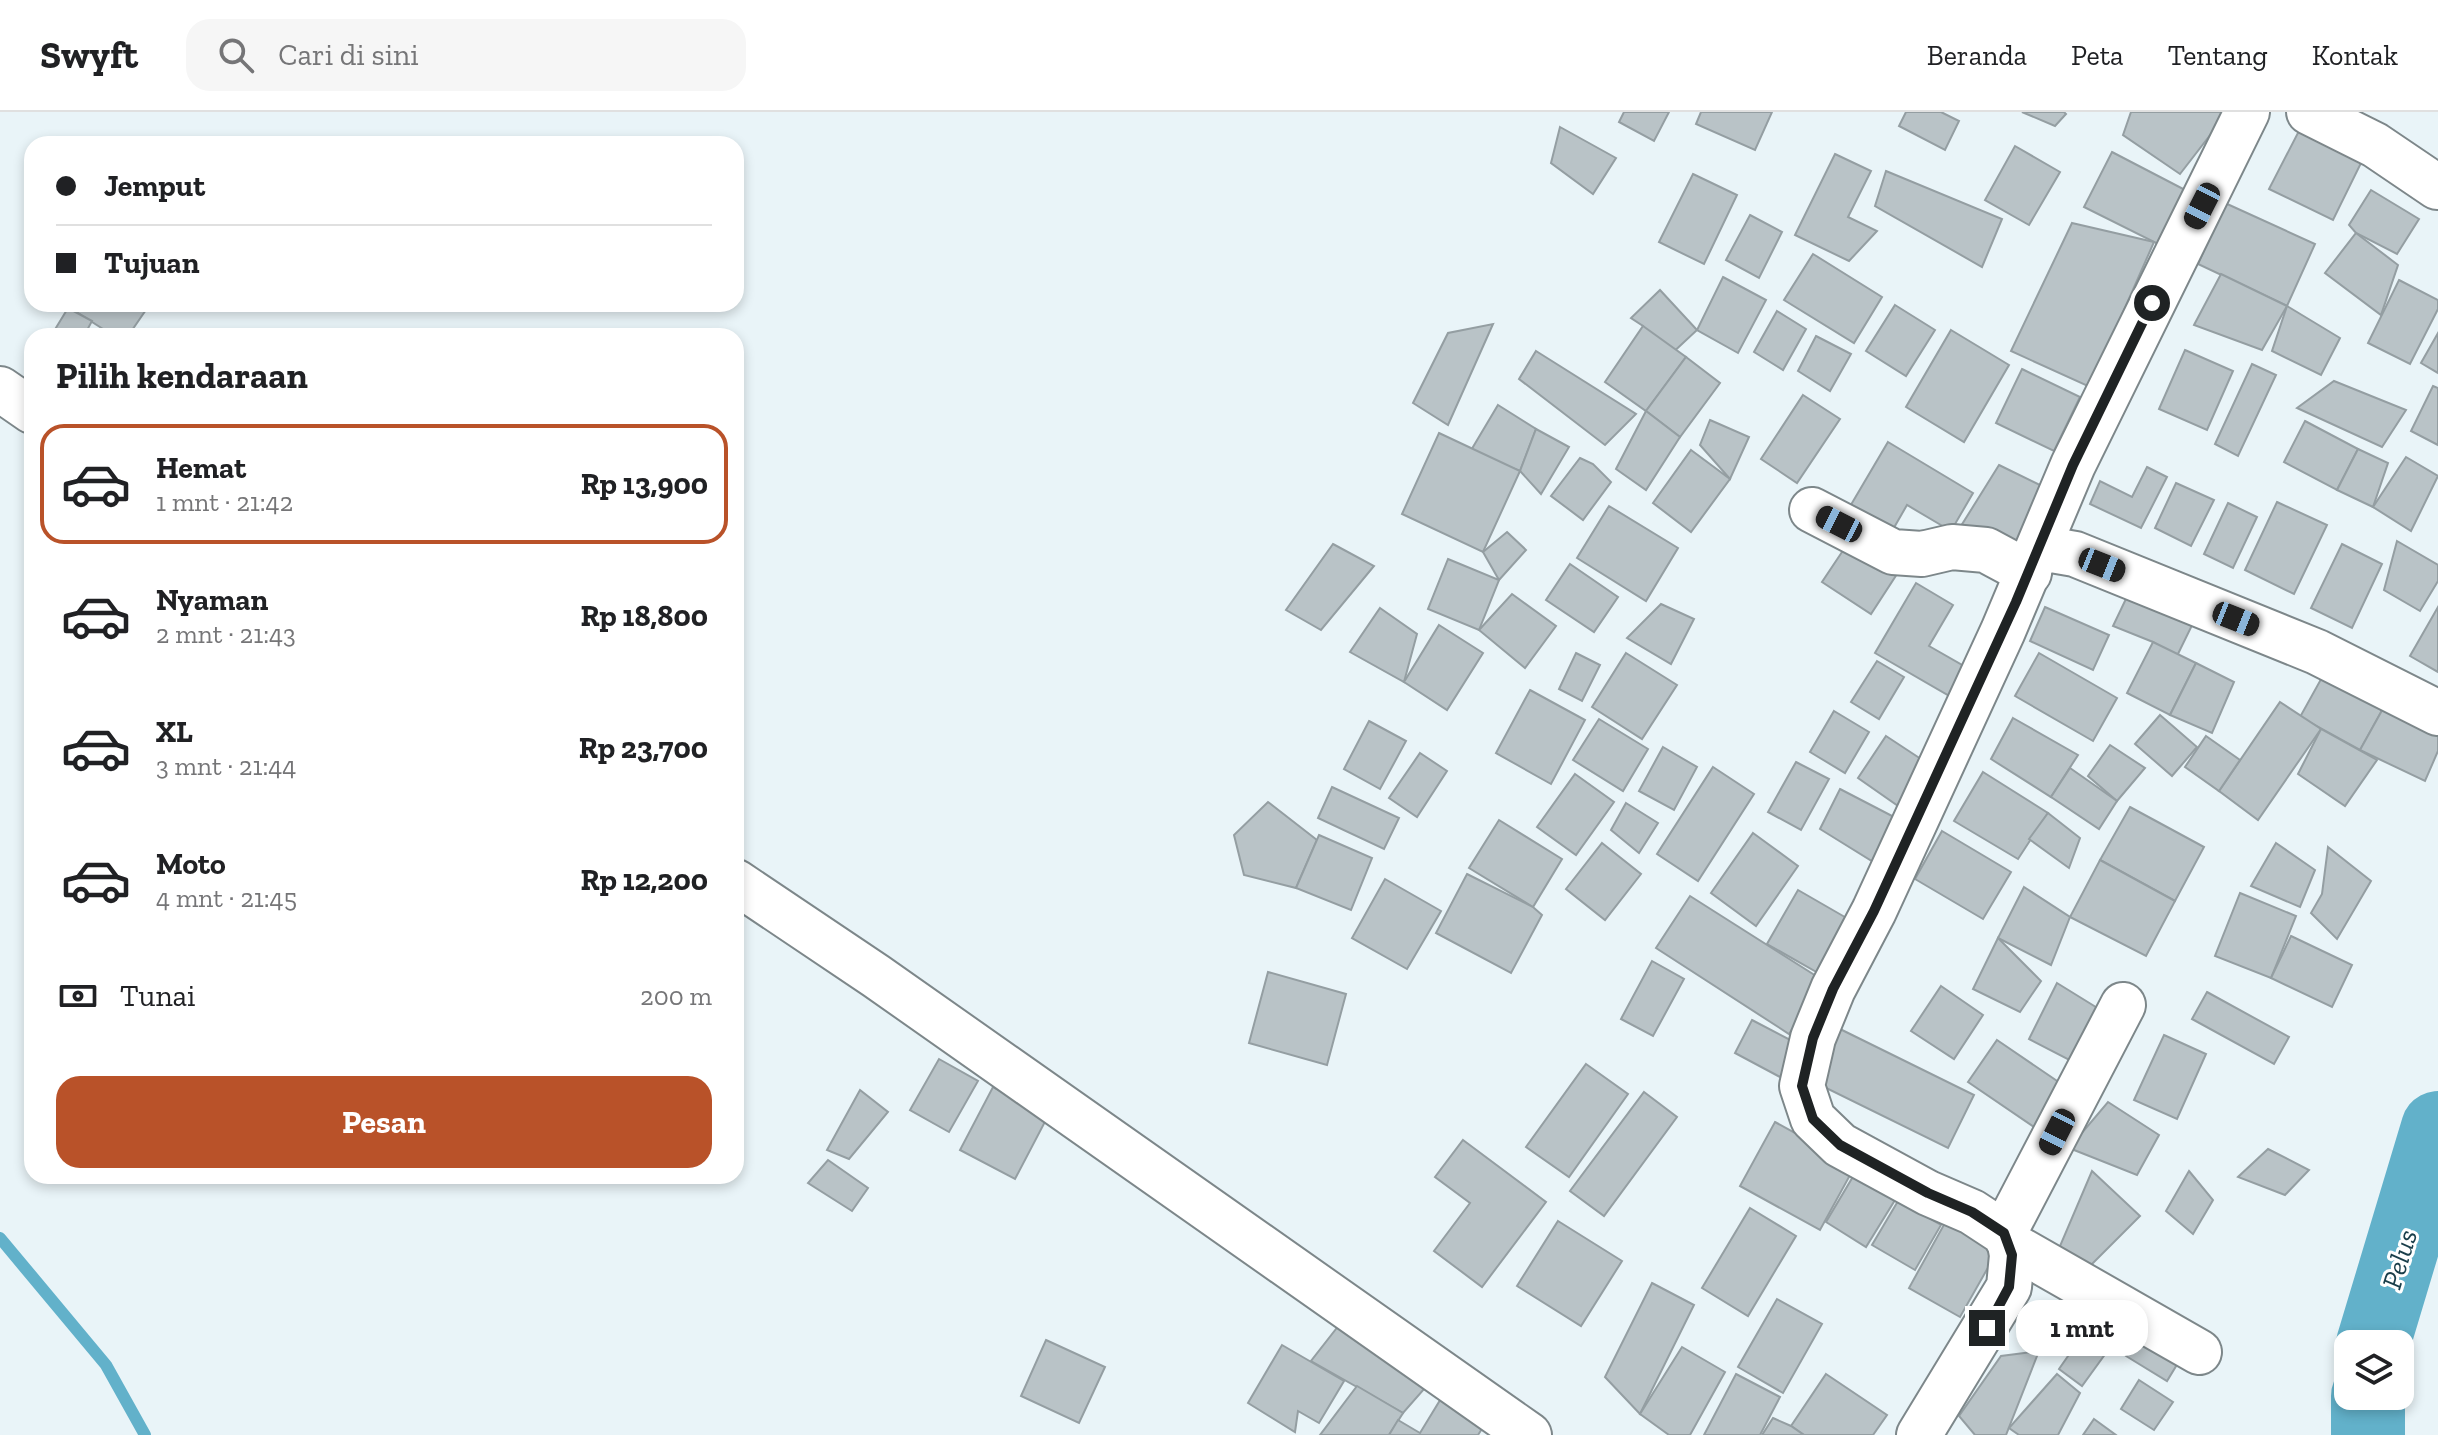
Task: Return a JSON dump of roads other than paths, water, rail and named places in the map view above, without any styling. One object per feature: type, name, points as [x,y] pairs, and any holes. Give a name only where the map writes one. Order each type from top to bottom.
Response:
[{"type":"street","points":[[2199,1352],[2007,1238],[1972,1212],[1928,1193],[1840,1145],[1813,1119],[1802,1086],[1813,1038],[1833,989],[1874,911],[2034,561],[2073,465],[2247,112]]},
{"type":"street","points":[[2309,112],[2375,145],[2437,187]]},
{"type":"street","points":[[0,389],[24,406]]},
{"type":"street","points":[[1812,510],[1893,552],[1922,554],[1952,547],[1986,550],[2034,561],[2075,554],[2317,652],[2438,713]]},
{"type":"street","points":[[744,887],[889,985],[1509,1429]]},
{"type":"street","points":[[1919,1435],[2009,1287],[2012,1255],[2007,1238],[2123,1005]]},
{"type":"waterway","name":"Pelus","points":[[2377,1330],[2438,1128]]},
{"type":"waterway","points":[[0,1238],[106,1365],[145,1435]]},
{"type":"waterway","name":"Pelus","points":[[2368,1410],[2368,1435]]}]
